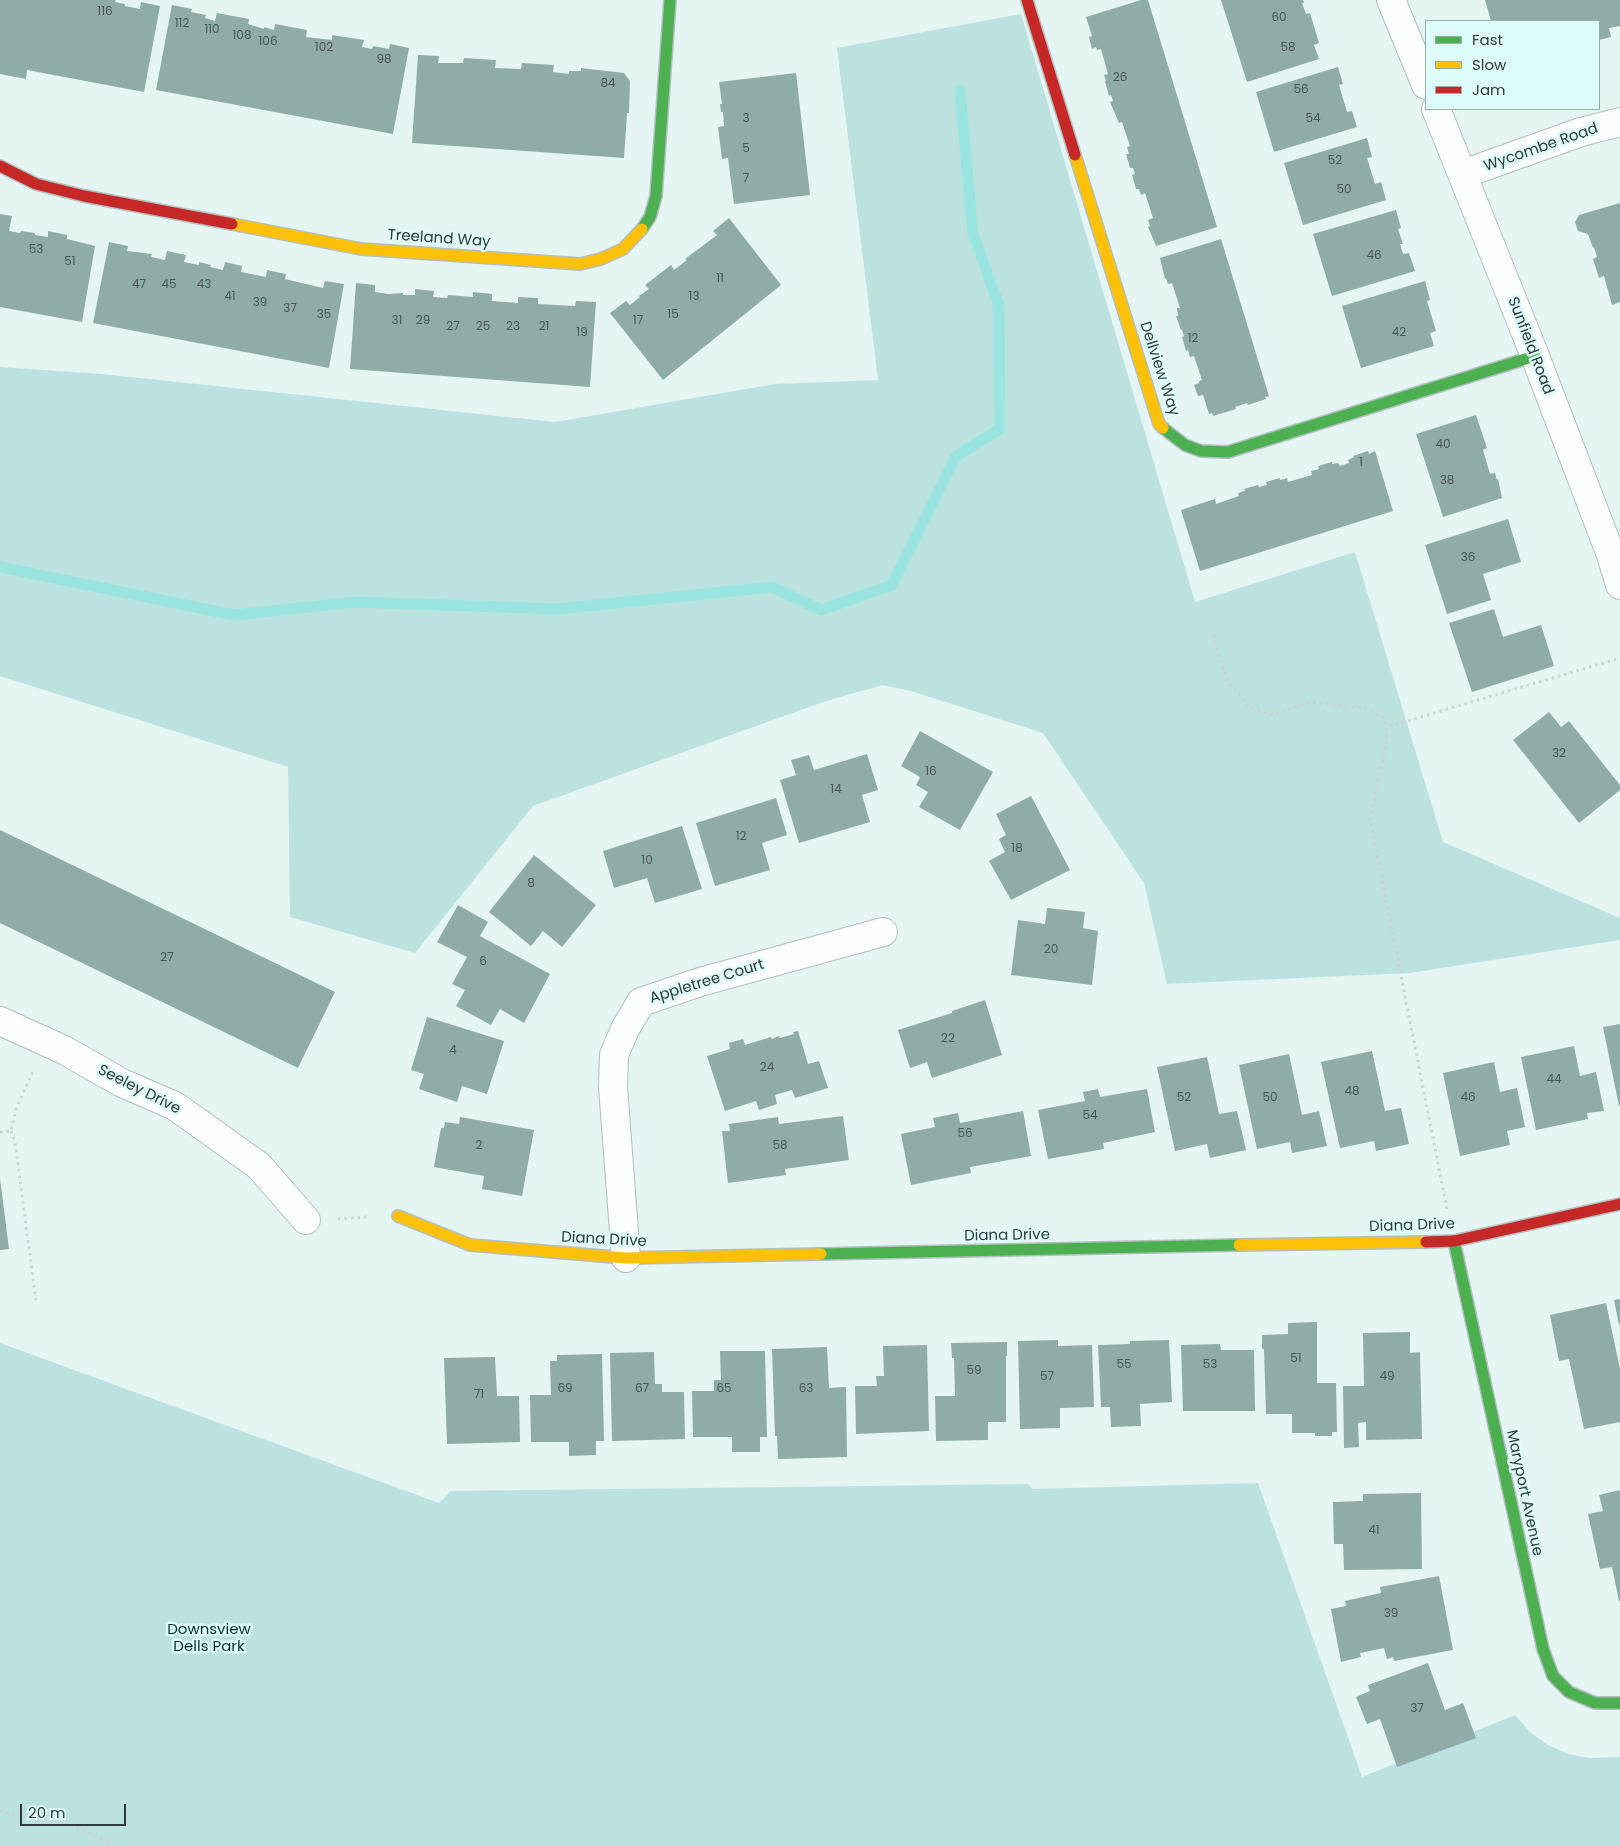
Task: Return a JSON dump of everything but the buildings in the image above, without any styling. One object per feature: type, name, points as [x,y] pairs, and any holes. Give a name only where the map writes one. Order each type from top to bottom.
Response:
[{"type":"street","name":"Treeland Way","points":[[0,166],[36,184],[84,196],[361,249],[580,264],[601,259],[623,248],[639,233],[650,217],[656,196],[670,0]]},
{"type":"street","name":"Dellview Way","points":[[1027,0],[1159,424],[1185,446],[1201,451],[1228,452],[1534,356]]},
{"type":"street","points":[[1391,0],[1425,83]]},
{"type":"street","name":"Sunfield Road","points":[[1436,110],[1534,356],[1607,546],[1620,585]]},
{"type":"street","name":"Wycombe Road","points":[[1463,174],[1581,132],[1620,122]]},
{"type":"street","name":"Appletree Court","points":[[626,1258],[613,1087],[614,1055],[625,1029],[641,1002],[700,982],[883,932]]},
{"type":"street","name":"Seeley Drive","points":[[0,1021],[64,1050],[122,1083],[174,1106],[259,1166],[306,1220]]},
{"type":"street","name":"Diana Drive","points":[[398,1216],[470,1245],[626,1258],[1454,1241],[1620,1204]]},
{"type":"street","name":"Maryport Avenue","points":[[1454,1241],[1543,1649],[1553,1676],[1568,1692],[1595,1703],[1620,1703]]},
{"type":"path","points":[[1213,635],[1227,680],[1251,708],[1274,715],[1309,702],[1363,708],[1384,717],[1387,727],[1387,741],[1370,819],[1454,1241]]},
{"type":"path","points":[[1387,727],[1620,658]]},
{"type":"path","points":[[36,1301],[15,1142],[11,1131],[16,1109],[46,1042]]},
{"type":"path","points":[[0,1132],[11,1131]]},
{"type":"path","points":[[306,1220],[398,1216]]},
{"type":"path","points":[[0,1811],[69,1825],[119,1846]]},
{"type":"green space","points":[[1021,14],[1195,602],[1355,552],[1443,842],[1620,918],[1620,940],[1410,973],[1167,984],[1144,883],[1043,733],[911,691],[883,685],[826,701],[533,806],[415,953],[290,917],[288,767],[0,676],[0,367],[102,374],[555,422],[775,384],[878,380],[837,48]]},
{"type":"green space","name":"Downsview Dells Park","points":[[0,1343],[439,1503],[451,1491],[1028,1484],[1033,1489],[1258,1483],[1362,1777],[1515,1715],[1531,1733],[1548,1745],[1568,1754],[1589,1758],[1620,1757],[1620,1846],[0,1846]]},
{"type":"waterway","points":[[0,567],[234,615],[355,602],[557,609],[772,587],[821,610],[892,585],[956,456],[1000,429],[999,305],[973,234],[960,91]]},
{"type":"traffic: fast","points":[[642,229],[650,217],[656,196],[670,0]]},
{"type":"traffic: fast","points":[[1163,428],[1185,445],[1201,451],[1228,452],[1535,356]]},
{"type":"traffic: fast","points":[[1454,1241],[1543,1649],[1553,1676],[1569,1692],[1595,1703],[1620,1703]]},
{"type":"traffic: fast","points":[[821,1254],[1239,1245]]},
{"type":"traffic: slow","points":[[1075,155],[1159,424],[1163,428]]},
{"type":"traffic: slow","points":[[232,224],[361,249],[580,264],[601,259],[623,249],[642,229]]},
{"type":"traffic: slow","points":[[398,1216],[470,1245],[626,1258],[821,1254]]},
{"type":"traffic: slow","points":[[1239,1245],[1426,1242]]},
{"type":"traffic: jam","points":[[1027,0],[1075,155]]},
{"type":"traffic: jam","points":[[0,166],[36,184],[84,196],[232,224]]},
{"type":"traffic: jam","points":[[1426,1242],[1454,1241],[1620,1204]]}]
